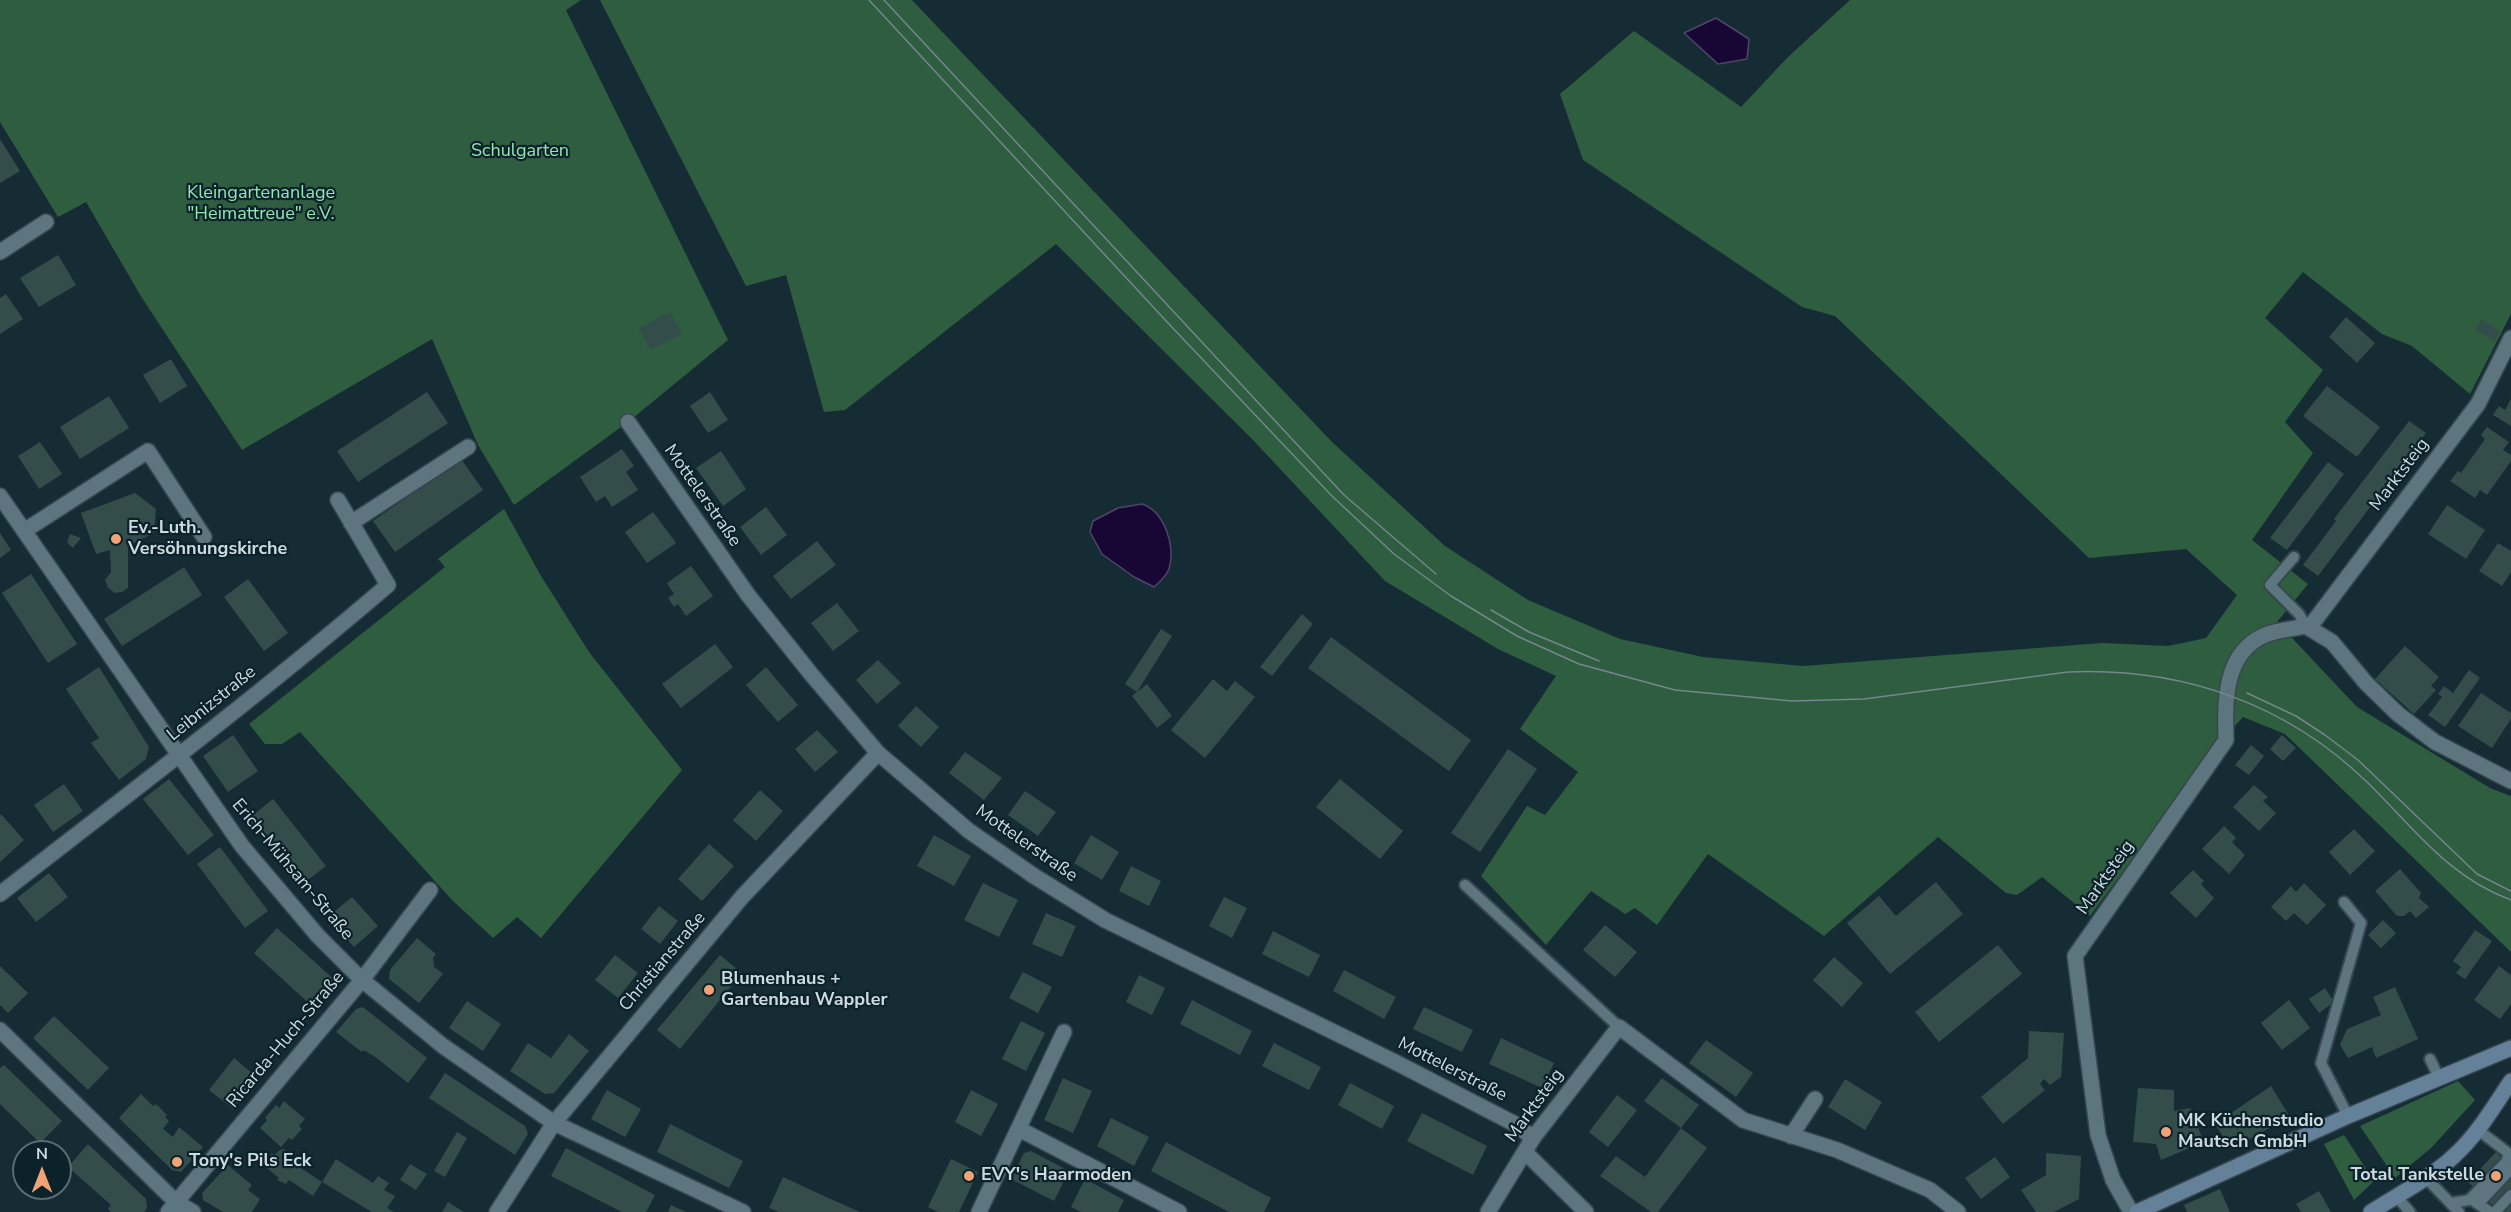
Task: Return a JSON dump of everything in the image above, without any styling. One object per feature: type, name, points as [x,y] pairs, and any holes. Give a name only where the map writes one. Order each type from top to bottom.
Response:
[{"type":"main road","points":[[2137,1212],[2348,1116],[2508,1052]]},
{"type":"main road","points":[[2370,1212],[2426,1178],[2455,1155],[2478,1130],[2511,1081]]},
{"type":"street","points":[[0,252],[46,222]]},
{"type":"street","name":"Marktsteig","points":[[2131,1212],[2113,1180],[2098,1135],[2074,956],[2226,740],[2224,707],[2234,664],[2248,646],[2265,635],[2307,627],[2478,404],[2511,338]]},
{"type":"street","name":"Mottelerstraße","points":[[628,422],[748,595],[878,753],[969,831],[1034,876],[1105,920],[1393,1061],[1515,1124],[1533,1138]]},
{"type":"street","points":[[351,523],[468,447]]},
{"type":"street","points":[[24,531],[148,451],[204,537]]},
{"type":"street","name":"Erich-Mühsam-Straße","points":[[0,496],[178,756],[250,855],[318,936],[362,980],[442,1046],[554,1123],[743,1212]]},
{"type":"street","name":"Leibnizstraße","points":[[0,894],[178,756],[332,633],[388,585],[338,500]]},
{"type":"street","points":[[2307,627],[2332,642],[2366,683],[2398,714],[2434,742],[2511,781]]},
{"type":"street","name":"Christianstraße","points":[[497,1212],[554,1123],[742,897],[878,753]]},
{"type":"street","name":"Ricarda-Huch-Straße","points":[[172,1207],[362,980],[430,890]]},
{"type":"street","points":[[1618,1027],[1743,1120],[1837,1150],[1930,1190],[1958,1212]]},
{"type":"street","name":"Marktsteig","points":[[1488,1212],[1533,1138],[1618,1027]]},
{"type":"street","points":[[0,1030],[172,1207],[193,1212]]},
{"type":"street","points":[[979,1212],[1064,1032]]},
{"type":"street","points":[[1791,1136],[1815,1099]]},
{"type":"street","points":[[1019,1129],[1179,1212]]},
{"type":"street","points":[[1525,1152],[1586,1212]]},
{"type":"lane","points":[[2294,557],[2270,585],[2299,614],[2307,627]]},
{"type":"lane","points":[[1465,885],[1618,1027]]},
{"type":"lane","points":[[2344,902],[2361,923],[2321,1063],[2348,1116]]},
{"type":"lane","points":[[2430,1059],[2439,1078]]},
{"type":"lane","points":[[2474,1202],[2510,1155],[2478,1130]]},
{"type":"lane","points":[[2474,1202],[2511,1169]]},
{"type":"lane","points":[[2426,1178],[2459,1212]]},
{"type":"lane","points":[[2495,1212],[2511,1195]]},
{"type":"lane","points":[[2396,1197],[2410,1212]]},
{"type":"lane","points":[[2451,1203],[2474,1202],[2490,1212]]},
{"type":"green space","name":"Kleingartenanlage \"Heimattreue\" e.V.","points":[[0,0],[581,0],[566,10],[728,340],[628,422],[514,505],[478,445],[432,339],[242,450],[142,298],[86,202],[58,217],[0,122]]},
{"type":"green space","points":[[600,0],[912,0],[1332,442],[1445,546],[1528,600],[1620,639],[1703,657],[1803,666],[2102,643],[2168,646],[2206,638],[2237,595],[2186,549],[2089,558],[1835,316],[1802,307],[1583,160],[1560,94],[1634,31],[1741,107],[1787,58],[1850,0],[2511,0],[2511,314],[2470,394],[2412,346],[2382,334],[2303,272],[2265,318],[2323,370],[2285,422],[2313,453],[2252,540],[2308,584],[2277,622],[2357,707],[2490,788],[2511,796],[2511,952],[2285,734],[2243,717],[2219,743],[2090,916],[2042,877],[2017,895],[2006,893],[1938,837],[1824,936],[1708,854],[1657,925],[1635,908],[1625,914],[1591,891],[1546,945],[1481,876],[1527,806],[1545,815],[1578,772],[1520,729],[1556,676],[1498,649],[1385,581],[1253,440],[1056,244],[845,410],[824,412],[786,275],[746,286]]},
{"type":"green space","points":[[504,509],[541,576],[589,652],[682,770],[541,938],[517,917],[493,938],[452,900],[300,732],[282,744],[265,744],[249,724],[445,567],[438,559]]},
{"type":"green space","points":[[2458,1081],[2475,1100],[2431,1148],[2395,1178],[2360,1126]]},
{"type":"green space","points":[[2344,1135],[2374,1181],[2354,1200],[2324,1144]]},
{"type":"shaded area","points":[[1716,18],[1749,39],[1747,59],[1718,64],[1684,33]]},
{"type":"shaded area","points":[[1142,504],[1150,508],[1162,522],[1171,550],[1169,569],[1154,587],[1134,577],[1102,554],[1090,532],[1093,521],[1118,508]]},
{"type":"building","points":[[0,139],[20,171],[0,183]]},
{"type":"building","points":[[58,255],[76,285],[39,307],[20,278]]},
{"type":"building","points":[[6,294],[23,319],[0,334],[0,298]]},
{"type":"building","points":[[670,312],[682,334],[650,350],[639,328]]},
{"type":"building","points":[[2346,317],[2375,343],[2357,363],[2329,337]]},
{"type":"building","points":[[2482,319],[2500,331],[2494,341],[2475,329]]},
{"type":"building","points":[[171,359],[187,386],[160,403],[143,375]]},
{"type":"building","points":[[2327,386],[2380,427],[2357,457],[2303,416]]},
{"type":"building","points":[[427,392],[448,423],[358,482],[337,451]]},
{"type":"building","points":[[710,392],[728,420],[708,433],[690,406]]},
{"type":"building","points":[[109,396],[129,428],[80,459],[60,427]]},
{"type":"building","points":[[2511,399],[2511,426],[2493,415],[2499,406],[2505,410]]},
{"type":"building","points":[[2409,421],[2426,433],[2318,576],[2303,565],[2336,521],[2334,519]]},
{"type":"building","points":[[2487,427],[2509,442],[2503,450],[2511,455],[2511,461],[2487,495],[2480,490],[2475,498],[2450,481],[2458,471],[2461,473],[2485,439],[2481,435]]},
{"type":"building","points":[[40,442],[62,474],[39,489],[18,456]]},
{"type":"building","points":[[622,449],[634,466],[626,472],[638,490],[612,507],[605,496],[596,502],[580,477]]},
{"type":"building","points":[[721,451],[746,489],[723,506],[696,468]]},
{"type":"building","points":[[461,459],[483,490],[395,552],[373,521]]},
{"type":"building","points":[[2328,462],[2344,474],[2287,550],[2270,538]]},
{"type":"building","name":"Ev.-Luth. Versöhnungskirche","points":[[135,493],[156,509],[154,533],[128,546],[128,588],[115,593],[108,588],[105,580],[111,572],[110,550],[96,554],[81,513]]},
{"type":"building","points":[[2447,505],[2485,530],[2466,559],[2428,534]]},
{"type":"building","points":[[766,507],[787,535],[761,555],[740,527]]},
{"type":"building","points":[[653,512],[676,543],[647,563],[625,532]]},
{"type":"building","points":[[0,533],[11,550],[0,558]]},
{"type":"building","points":[[70,534],[81,538],[73,548],[67,542]]},
{"type":"building","points":[[817,541],[836,565],[791,599],[773,576]]},
{"type":"building","points":[[2498,543],[2511,551],[2511,572],[2502,586],[2479,571]]},
{"type":"building","points":[[691,566],[713,596],[686,616],[678,604],[674,607],[668,598],[674,594],[667,583]]},
{"type":"building","points":[[184,567],[202,595],[122,646],[104,619]]},
{"type":"building","points":[[31,574],[77,644],[48,663],[2,593]]},
{"type":"building","points":[[248,579],[288,633],[264,651],[224,597]]},
{"type":"building","points":[[837,603],[859,631],[833,651],[811,623]]},
{"type":"building","points":[[1302,614],[1313,624],[1272,676],[1260,667]]},
{"type":"building","points":[[1161,629],[1172,636],[1137,692],[1125,684]]},
{"type":"building","points":[[1331,637],[1471,740],[1449,771],[1308,668]]},
{"type":"building","points":[[715,644],[733,667],[681,708],[662,684]]},
{"type":"building","points":[[2405,646],[2439,677],[2431,686],[2436,690],[2414,714],[2375,679]]},
{"type":"building","points":[[878,660],[901,683],[877,704],[856,680]]},
{"type":"building","points":[[99,667],[149,747],[146,759],[119,780],[91,743],[99,738],[66,689]]},
{"type":"building","points":[[766,667],[798,705],[778,722],[746,685]]},
{"type":"building","points":[[2469,670],[2480,678],[2445,727],[2428,715],[2442,697],[2438,694],[2444,686],[2453,693]]},
{"type":"building","points":[[1213,679],[1227,691],[1235,681],[1255,697],[1205,758],[1171,730]]},
{"type":"building","points":[[1147,684],[1172,716],[1157,728],[1132,696]]},
{"type":"building","points":[[2481,693],[2511,713],[2511,719],[2492,748],[2458,726]]},
{"type":"building","points":[[916,706],[939,727],[921,747],[898,726]]},
{"type":"building","points":[[817,730],[838,752],[815,772],[795,749]]},
{"type":"building","points":[[233,735],[258,771],[228,792],[203,756]]},
{"type":"building","points":[[2282,735],[2296,748],[2283,761],[2270,749]]},
{"type":"building","points":[[2251,745],[2264,756],[2249,775],[2235,765]]},
{"type":"building","points":[[1508,749],[1537,769],[1480,852],[1451,833]]},
{"type":"building","points":[[965,752],[1002,778],[984,800],[949,773]]},
{"type":"building","points":[[169,779],[214,835],[188,855],[143,799]]},
{"type":"building","points":[[1340,779],[1403,831],[1380,859],[1316,807]]},
{"type":"building","points":[[64,784],[83,811],[53,832],[34,805]]},
{"type":"building","points":[[2254,785],[2268,797],[2263,801],[2276,813],[2259,831],[2233,807]]},
{"type":"building","points":[[760,790],[783,811],[756,841],[733,820]]},
{"type":"building","points":[[1025,791],[1056,812],[1038,836],[1008,815]]},
{"type":"building","points":[[273,799],[326,866],[300,886],[248,819]]},
{"type":"building","points":[[1,814],[24,840],[0,862],[0,816]]},
{"type":"building","points":[[2224,826],[2236,838],[2232,842],[2245,855],[2229,874],[2202,849]]},
{"type":"building","points":[[2354,829],[2375,851],[2350,875],[2329,852]]},
{"type":"building","points":[[934,835],[971,856],[954,886],[917,866]]},
{"type":"building","points":[[1091,835],[1119,852],[1102,880],[1074,863]]},
{"type":"building","points":[[709,844],[734,866],[702,901],[678,879]]},
{"type":"building","points":[[220,847],[268,911],[245,928],[197,864]]},
{"type":"building","points":[[1131,866],[1161,881],[1149,906],[1119,891]]},
{"type":"building","points":[[2400,869],[2421,893],[2419,898],[2429,907],[2416,918],[2410,911],[2404,916],[2397,916],[2375,891]]},
{"type":"building","points":[[2193,870],[2204,881],[2201,884],[2214,898],[2196,918],[2170,893]]},
{"type":"building","points":[[49,873],[68,897],[36,922],[17,898]]},
{"type":"building","points":[[1936,882],[1963,914],[1890,974],[1847,923],[1879,896],[1896,916]]},
{"type":"building","points":[[983,883],[1018,900],[999,937],[964,920]]},
{"type":"building","points":[[2304,883],[2326,905],[2307,925],[2294,913],[2286,921],[2271,907],[2291,886],[2296,892]]},
{"type":"building","points":[[352,897],[378,926],[354,947],[328,917]]},
{"type":"building","points":[[1224,897],[1247,908],[1232,938],[1209,926]]},
{"type":"building","points":[[659,906],[678,921],[660,944],[641,929]]},
{"type":"building","points":[[1046,913],[1076,926],[1062,957],[1032,944]]},
{"type":"building","points":[[2383,920],[2396,933],[2381,948],[2368,935]]},
{"type":"building","points":[[1605,925],[1637,952],[1615,977],[1583,950]]},
{"type":"building","points":[[277,928],[337,982],[314,1008],[254,953]]},
{"type":"building","points":[[2475,930],[2492,941],[2465,979],[2456,973],[2461,967],[2453,961]]},
{"type":"building","points":[[1273,931],[1320,955],[1309,977],[1262,954]]},
{"type":"building","points":[[417,938],[436,954],[433,958],[434,967],[443,974],[419,1003],[389,979],[390,970]]},
{"type":"building","points":[[1998,945],[2022,974],[1939,1042],[1915,1012]]},
{"type":"building","points":[[615,955],[638,973],[618,998],[595,980]]},
{"type":"building","name":"Blumenhaus + Gartenbau Wappler","points":[[720,955],[742,973],[680,1049],[657,1030]]},
{"type":"building","points":[[1834,957],[1863,983],[1842,1007],[1813,980]]},
{"type":"building","points":[[0,966],[28,993],[8,1013],[0,1005]]},
{"type":"building","points":[[2499,966],[2511,975],[2511,1004],[2500,1019],[2474,1000]]},
{"type":"building","points":[[1344,970],[1396,997],[1384,1019],[1333,991]]},
{"type":"building","points":[[1023,972],[1052,987],[1038,1013],[1009,998]]},
{"type":"building","points":[[1139,975],[1165,988],[1152,1015],[1126,1002]]},
{"type":"building","points":[[2395,987],[2418,1039],[2376,1058],[2372,1047],[2348,1058],[2340,1045],[2347,1029],[2381,1015],[2373,997]]},
{"type":"building","points":[[2325,988],[2334,1002],[2319,1013],[2309,999]]},
{"type":"building","points":[[1192,1000],[1252,1031],[1240,1055],[1180,1024]]},
{"type":"building","points":[[2289,1000],[2310,1028],[2282,1050],[2261,1023]]},
{"type":"building","points":[[467,1001],[501,1024],[483,1051],[449,1028]]},
{"type":"building","points":[[363,1007],[427,1058],[408,1083],[374,1056],[363,1050],[362,1052],[336,1032],[356,1009]]},
{"type":"building","points":[[1424,1007],[1473,1030],[1462,1052],[1413,1029]]},
{"type":"building","points":[[54,1016],[109,1068],[88,1090],[33,1038]]},
{"type":"building","points":[[1021,1021],[1045,1033],[1026,1071],[1002,1059]]},
{"type":"building","points":[[2029,1031],[2064,1033],[2061,1077],[2050,1085],[2044,1079],[2040,1084],[2045,1090],[2003,1124],[1981,1097],[2028,1058]]},
{"type":"building","points":[[569,1034],[589,1051],[554,1093],[545,1094],[510,1071],[528,1043],[551,1058]]},
{"type":"building","points":[[1501,1038],[1554,1063],[1542,1088],[1489,1064]]},
{"type":"building","points":[[1706,1040],[1753,1073],[1736,1097],[1689,1063]]},
{"type":"building","points":[[1274,1043],[1321,1067],[1309,1090],[1262,1066]]},
{"type":"building","points":[[234,1058],[258,1078],[233,1109],[209,1090]]},
{"type":"building","points":[[4,1065],[62,1121],[43,1140],[37,1140],[0,1104],[0,1068]]},
{"type":"building","points":[[445,1073],[525,1126],[528,1134],[515,1155],[429,1098]]},
{"type":"building","points":[[1063,1078],[1092,1091],[1073,1133],[1044,1120]]},
{"type":"building","points":[[1662,1078],[1699,1105],[1681,1128],[1644,1101]]},
{"type":"building","points":[[1845,1079],[1882,1102],[1865,1130],[1828,1107]]},
{"type":"building","points":[[1350,1083],[1394,1106],[1382,1129],[1338,1105]]},
{"type":"building","points":[[2271,1086],[2290,1117],[2231,1149],[2215,1124]]},
{"type":"building","points":[[2138,1088],[2174,1090],[2174,1111],[2190,1108],[2204,1142],[2161,1160],[2156,1144],[2133,1142]]},
{"type":"building","points":[[607,1090],[641,1109],[625,1137],[591,1119]]},
{"type":"building","points":[[971,1090],[998,1104],[981,1136],[955,1122]]},
{"type":"building","points":[[141,1094],[167,1115],[165,1117],[169,1121],[163,1129],[173,1137],[179,1127],[203,1147],[181,1172],[172,1170],[119,1118]]},
{"type":"building","points":[[1617,1095],[1637,1110],[1608,1147],[1589,1132]]},
{"type":"building","points":[[284,1101],[305,1119],[299,1126],[302,1129],[292,1140],[289,1138],[281,1147],[260,1128],[276,1105],[279,1108]]},
{"type":"building","points":[[1422,1113],[1487,1146],[1473,1175],[1407,1141]]},
{"type":"building","points":[[1111,1118],[1149,1137],[1134,1166],[1097,1146]]},
{"type":"building","points":[[670,1124],[743,1161],[729,1188],[657,1152]]},
{"type":"building","points":[[1681,1128],[1707,1148],[1658,1212],[1651,1212],[1600,1176],[1616,1156],[1645,1177]]},
{"type":"building","points":[[457,1132],[467,1138],[445,1177],[434,1171]]},
{"type":"building","points":[[1166,1142],[1271,1198],[1264,1212],[1229,1212],[1151,1171]]},
{"type":"building","points":[[88,1144],[146,1199],[147,1208],[144,1212],[111,1212],[108,1209],[111,1205],[72,1171],[72,1162]]},
{"type":"building","points":[[566,1148],[655,1195],[646,1212],[622,1212],[551,1176]]},
{"type":"building","points":[[284,1149],[300,1162],[298,1166],[322,1182],[313,1196],[289,1180],[286,1184],[277,1180],[279,1178],[263,1165],[272,1153],[274,1155]]},
{"type":"building","points":[[1031,1151],[1069,1171],[1054,1201],[1011,1179],[1024,1153]]},
{"type":"building","points":[[2496,1152],[2511,1167],[2511,1212],[2500,1212],[2468,1182]]},
{"type":"building","points":[[2046,1153],[2081,1156],[2079,1199],[2054,1212],[2036,1212],[2021,1190],[2046,1175]]},
{"type":"building","points":[[1995,1157],[2010,1177],[1981,1199],[1965,1178]]},
{"type":"building","points":[[336,1159],[373,1183],[378,1176],[389,1183],[384,1190],[395,1196],[387,1208],[394,1212],[372,1212],[322,1182]]},
{"type":"building","points":[[951,1159],[978,1172],[959,1212],[938,1212],[928,1207]]},
{"type":"building","points":[[410,1164],[427,1174],[416,1190],[400,1180]]},
{"type":"building","points":[[228,1165],[252,1185],[248,1190],[260,1199],[252,1212],[223,1212],[203,1200],[202,1193]]},
{"type":"building","points":[[783,1177],[860,1212],[779,1212],[769,1208]]},
{"type":"building","points":[[1085,1179],[1124,1200],[1118,1212],[1081,1212],[1071,1207]]},
{"type":"building","points":[[2220,1189],[2230,1212],[2187,1212],[2184,1205]]},
{"type":"building","points":[[2319,1191],[2331,1212],[2301,1212],[2296,1204]]},
{"type":"building","points":[[448,1202],[464,1212],[442,1212]]},
{"type":"building","points":[[671,1205],[686,1212],[668,1212]]},
{"type":"tram line","points":[[869,0],[1168,323],[1332,496],[1394,554],[1451,596],[1517,636],[1579,664],[1675,690],[1792,701],[1864,699],[2068,672],[2110,672],[2151,676],[2191,684],[2267,711],[2302,731],[2336,755],[2368,783],[2450,865],[2489,890],[2511,900]]},
{"type":"tram line","points":[[884,0],[1344,495],[1436,574]]},
{"type":"tram line","points":[[1491,610],[1529,632],[1599,661]]},
{"type":"tram line","points":[[2247,693],[2296,716],[2325,735],[2358,760],[2477,874],[2511,891]]},
{"type":"place","name":"Ev.-Luth. Versöhnungskirche","points":[[116,539]]},
{"type":"place","name":"Blumenhaus + Gartenbau Wappler","points":[[709,990]]},
{"type":"place","name":"MK Küchenstudio Mautsch GmbH","points":[[2166,1132]]},
{"type":"place","name":"Tony's Pils Eck","points":[[177,1162]]},
{"type":"place","name":"EVY's Haarmoden","points":[[969,1176]]},
{"type":"place","name":"Total Tankstelle","points":[[2496,1176]]},
{"type":"park label","name":"Schulgarten","points":[[520,152]]}]
